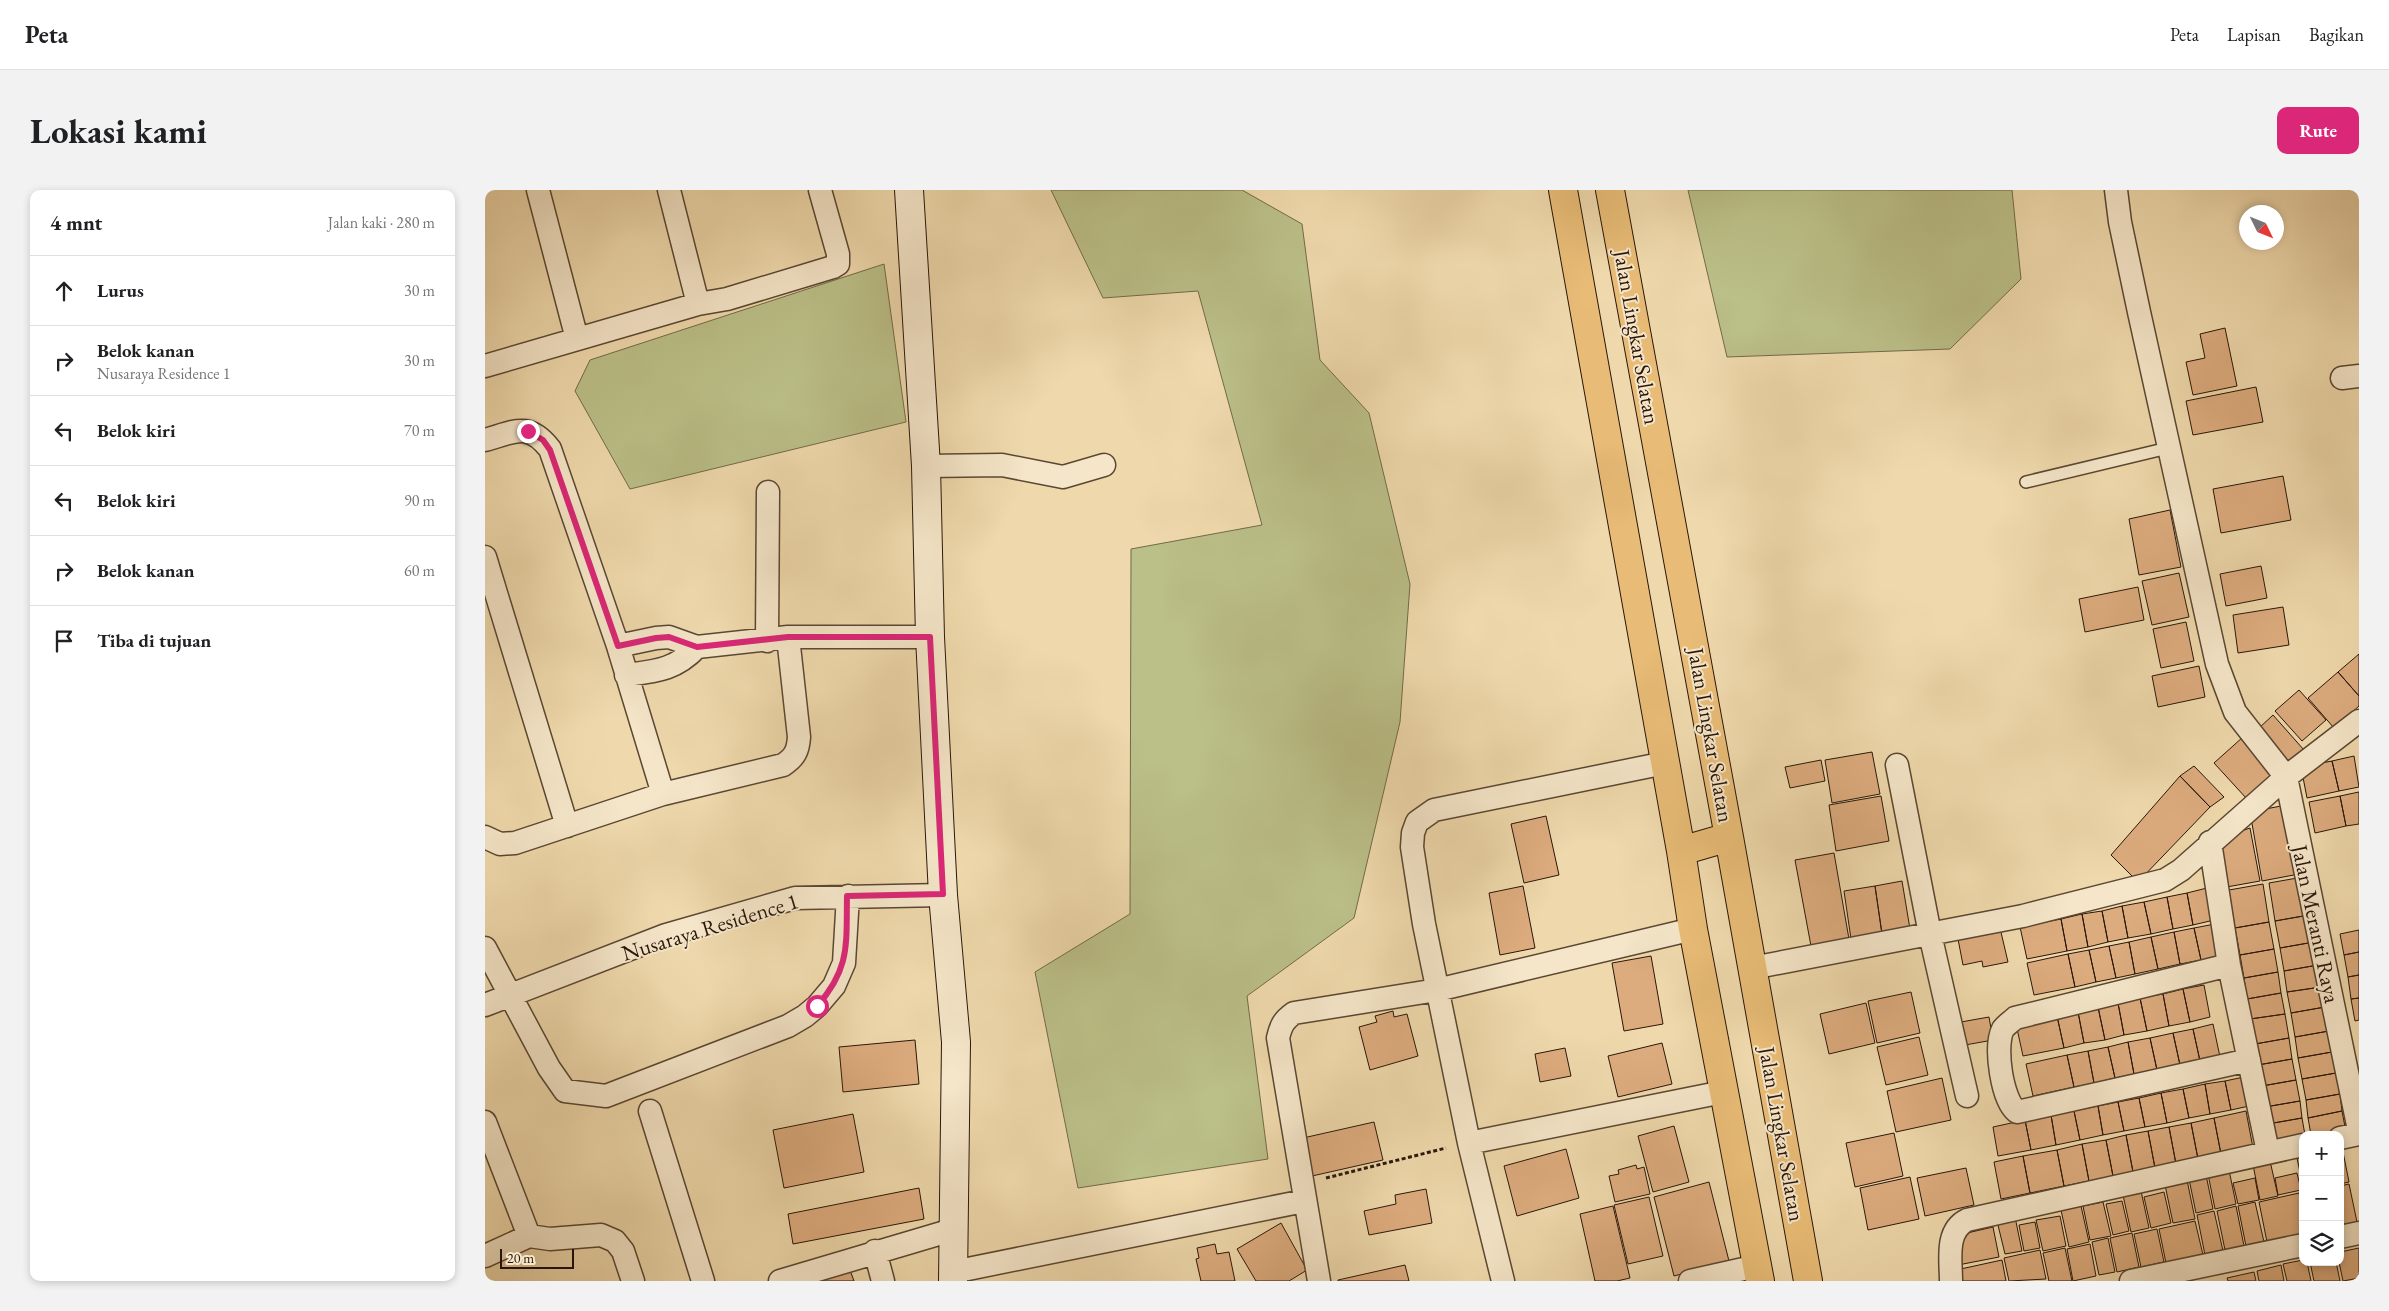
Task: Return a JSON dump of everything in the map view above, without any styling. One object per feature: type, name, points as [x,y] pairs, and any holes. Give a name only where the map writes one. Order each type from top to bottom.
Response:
[{"type":"highway","name":"Jalan Lingkar Selatan","points":[[1563,190],[1681,851],[1693,929],[1759,1273]]},
{"type":"highway","name":"Jalan Lingkar Selatan","points":[[1610,190],[1729,836],[1808,1281]]},
{"type":"highway","points":[[1681,851],[1729,836]]},
{"type":"street","points":[[538,190],[577,339]]},
{"type":"street","points":[[669,190],[698,304]]},
{"type":"street","points":[[485,366],[698,304],[727,299],[836,265],[839,260],[838,254],[820,190]]},
{"type":"street","points":[[909,190],[926,466],[930,637],[943,894],[956,1042],[952,1230],[953,1276],[1303,1192]]},
{"type":"street","points":[[2116,190],[2120,222],[2168,448],[2217,664],[2235,712],[2286,777]]},
{"type":"street","points":[[485,440],[509,432],[528,431],[543,440],[550,450],[618,646],[663,794]]},
{"type":"street","points":[[926,466],[1002,465],[1063,477],[1103,465]]},
{"type":"street","points":[[485,837],[500,844],[515,843],[663,794],[783,765],[797,753],[799,737],[778,639],[768,492]]},
{"type":"street","points":[[485,557],[567,826]]},
{"type":"street","points":[[618,646],[669,637],[697,647],[778,639],[930,637]]},
{"type":"street","points":[[627,675],[672,667],[684,660],[697,647]]},
{"type":"street","points":[[1752,968],[2023,916],[2165,880],[2181,870],[2210,842],[2286,777],[2348,737],[2359,720]]},
{"type":"street","points":[[1503,1281],[1469,1143],[1437,990],[1412,848],[1413,833],[1417,822],[1434,810],[1665,763]]},
{"type":"street","points":[[1897,765],[1930,934],[1967,1096]]},
{"type":"street","name":"Jalan Meranti Raya","points":[[2286,777],[2359,1130]]},
{"type":"street","points":[[2210,842],[2229,965],[2267,1152]]},
{"type":"street","name":"Nusaraya Residence 1","points":[[485,1005],[665,935],[795,898],[943,894]]},
{"type":"street","points":[[485,948],[549,1068],[565,1091],[606,1096],[788,1026],[817,1006],[834,986],[844,963],[847,896]]},
{"type":"street","points":[[1319,1281],[1278,1038],[1282,1022],[1295,1013],[1437,990],[1693,929]]},
{"type":"street","points":[[2229,965],[2015,1018],[2004,1028],[2000,1042],[2001,1072],[2010,1105],[2017,1112],[2249,1060]]},
{"type":"street","points":[[1469,1143],[1723,1092]]},
{"type":"street","points":[[650,1112],[703,1281]]},
{"type":"street","points":[[485,1122],[529,1236]]},
{"type":"street","points":[[2344,1137],[2359,1134]]},
{"type":"street","points":[[1951,1281],[1952,1238],[1957,1227],[1967,1220],[2299,1146]]},
{"type":"street","points":[[780,1281],[875,1251],[952,1230]]},
{"type":"street","points":[[2344,1236],[2359,1233]]},
{"type":"street","points":[[485,1256],[529,1236],[550,1239],[601,1235],[615,1241],[623,1251],[633,1281]]},
{"type":"street","points":[[2131,1281],[2299,1246]]},
{"type":"street","points":[[875,1251],[883,1281]]},
{"type":"street","points":[[1690,1281],[1759,1273]]},
{"type":"lane","points":[[2026,482],[2168,448]]},
{"type":"path","points":[[1303,1192],[1469,1143]]},
{"type":"green space","points":[[1051,190],[1242,190],[1302,224],[1320,360],[1369,413],[1410,584],[1400,722],[1354,918],[1247,996],[1268,1159],[1078,1188],[1035,972],[1130,914],[1131,549],[1262,525],[1198,291],[1103,298]]},
{"type":"green space","points":[[1688,190],[2012,190],[2021,279],[1950,349],[1727,357]]},
{"type":"green space","points":[[884,264],[906,422],[630,489],[575,391],[590,360]]},
{"type":"building","points":[[2225,328],[2237,386],[2193,395],[2186,362],[2205,358],[2200,334]]},
{"type":"building","points":[[2256,387],[2263,422],[2193,435],[2186,401]]},
{"type":"building","points":[[2283,476],[2291,520],[2221,533],[2213,489]]},
{"type":"building","points":[[2170,510],[2181,567],[2139,575],[2129,519]]},
{"type":"building","points":[[2261,566],[2267,598],[2226,606],[2220,574]]},
{"type":"building","points":[[2179,573],[2189,617],[2152,625],[2142,581]]},
{"type":"building","points":[[2138,587],[2144,620],[2085,632],[2079,599]]},
{"type":"building","points":[[2283,607],[2289,645],[2238,653],[2233,615]]},
{"type":"building","points":[[2186,622],[2194,661],[2161,668],[2153,629]]},
{"type":"building","points":[[2359,654],[2359,696],[2338,672]]},
{"type":"building","points":[[2199,666],[2205,697],[2158,707],[2152,676]]},
{"type":"building","points":[[2338,672],[2359,696],[2359,706],[2334,728],[2308,698]]},
{"type":"building","points":[[2299,690],[2326,720],[2302,741],[2275,711]]},
{"type":"building","points":[[2273,715],[2304,750],[2289,764],[2258,729]]},
{"type":"building","points":[[2243,737],[2276,772],[2247,799],[2214,763]]},
{"type":"building","points":[[1872,752],[1880,794],[1832,803],[1825,760]]},
{"type":"building","points":[[2354,756],[2359,787],[2339,791],[2332,761]]},
{"type":"building","points":[[1821,760],[1825,781],[1790,788],[1785,767]]},
{"type":"building","points":[[2332,761],[2339,791],[2307,798],[2301,767]]},
{"type":"building","points":[[2194,766],[2224,797],[2210,807],[2180,776]]},
{"type":"building","points":[[2180,776],[2210,807],[2138,882],[2111,855]]},
{"type":"building","points":[[2359,792],[2359,824],[2346,826],[2340,796]]},
{"type":"building","points":[[1881,796],[1889,841],[1836,851],[1829,805]]},
{"type":"building","points":[[2340,796],[2346,826],[2315,833],[2309,802]]},
{"type":"building","points":[[2281,806],[2299,874],[2262,881],[2250,812]]},
{"type":"building","points":[[1546,816],[1559,875],[1524,883],[1511,824]]},
{"type":"building","points":[[2250,828],[2260,881],[2221,888],[2216,840]]},
{"type":"building","points":[[1834,853],[1849,939],[1811,946],[1795,860]]},
{"type":"building","points":[[2303,877],[2309,915],[2275,921],[2269,883]]},
{"type":"building","points":[[1902,881],[1910,929],[1882,934],[1875,886]]},
{"type":"building","points":[[2263,884],[2269,922],[2235,928],[2229,890]]},
{"type":"building","points":[[1523,886],[1535,948],[1500,955],[1489,893]]},
{"type":"building","points":[[1875,886],[1882,934],[1851,939],[1844,891]]},
{"type":"building","points":[[2207,888],[2214,920],[2193,925],[2187,893]]},
{"type":"building","points":[[2187,893],[2193,925],[2173,929],[2167,897]]},
{"type":"building","points":[[2167,897],[2173,929],[2151,934],[2144,902]]},
{"type":"building","points":[[2144,902],[2151,934],[2128,938],[2122,906]]},
{"type":"building","points":[[2122,906],[2128,938],[2108,942],[2102,911]]},
{"type":"building","points":[[2102,911],[2108,942],[2088,947],[2082,914]]},
{"type":"building","points":[[2082,914],[2088,947],[2067,951],[2061,919]]},
{"type":"building","points":[[2309,915],[2314,942],[2280,948],[2275,921]]},
{"type":"building","points":[[2061,919],[2067,951],[2027,959],[2020,927]]},
{"type":"building","points":[[2269,922],[2274,949],[2240,955],[2235,928]]},
{"type":"building","points":[[2215,924],[2221,956],[2201,960],[2194,928]]},
{"type":"building","points":[[2000,928],[2008,962],[1983,967],[1982,961],[1963,965],[1958,939]]},
{"type":"building","points":[[2194,928],[2201,960],[2180,964],[2174,932]]},
{"type":"building","points":[[2359,930],[2359,952],[2344,955],[2340,934]]},
{"type":"building","points":[[2174,932],[2180,964],[2158,969],[2151,937]]},
{"type":"building","points":[[2151,937],[2158,969],[2135,974],[2129,942]]},
{"type":"building","points":[[2129,942],[2135,974],[2116,978],[2109,946]]},
{"type":"building","points":[[2314,942],[2318,965],[2284,971],[2280,948]]},
{"type":"building","points":[[2109,946],[2116,978],[2096,982],[2089,950]]},
{"type":"building","points":[[2274,949],[2278,972],[2244,978],[2240,955]]},
{"type":"building","points":[[2089,950],[2096,982],[2075,987],[2068,954]]},
{"type":"building","points":[[2359,952],[2359,975],[2348,977],[2344,955]]},
{"type":"building","points":[[2068,954],[2075,987],[2034,995],[2027,963]]},
{"type":"building","points":[[1651,956],[1663,1024],[1624,1031],[1612,963]]},
{"type":"building","points":[[2318,965],[2321,987],[2287,992],[2284,971]]},
{"type":"building","points":[[2278,972],[2281,993],[2247,999],[2244,978]]},
{"type":"building","points":[[2359,975],[2359,998],[2351,999],[2348,977]]},
{"type":"building","points":[[2204,985],[2210,1017],[2190,1022],[2183,989]]},
{"type":"building","points":[[2321,987],[2325,1007],[2291,1013],[2287,992]]},
{"type":"building","points":[[2183,989],[2190,1022],[2169,1026],[2163,994]]},
{"type":"building","points":[[1911,992],[1920,1033],[1877,1043],[1868,1001]]},
{"type":"building","points":[[2281,993],[2285,1014],[2250,1019],[2247,999]]},
{"type":"building","points":[[2163,994],[2169,1026],[2147,1031],[2140,998]]},
{"type":"building","points":[[2140,998],[2147,1031],[2124,1035],[2118,1003]]},
{"type":"building","points":[[2359,998],[2359,1020],[2355,1021],[2351,999]]},
{"type":"building","points":[[1866,1003],[1875,1043],[1829,1054],[1820,1014]]},
{"type":"building","points":[[2118,1003],[2124,1035],[2105,1040],[2098,1007]]},
{"type":"building","points":[[2098,1007],[2105,1040],[2084,1043],[2078,1012]]},
{"type":"building","points":[[2325,1007],[2329,1031],[2295,1037],[2291,1013]]},
{"type":"building","points":[[1393,1011],[1394,1017],[1407,1014],[1418,1056],[1370,1070],[1359,1027],[1377,1022],[1375,1016]]},
{"type":"building","points":[[2078,1012],[2084,1043],[2064,1048],[2057,1016]]},
{"type":"building","points":[[2285,1014],[2289,1038],[2255,1044],[2250,1019]]},
{"type":"building","points":[[2057,1016],[2064,1048],[2023,1056],[2016,1024]]},
{"type":"building","points":[[1989,1017],[1993,1040],[1965,1045],[1961,1022]]},
{"type":"building","points":[[2213,1024],[2220,1057],[2200,1061],[2193,1029]]},
{"type":"building","points":[[2193,1029],[2200,1061],[2180,1065],[2173,1033]]},
{"type":"building","points":[[2329,1031],[2332,1052],[2298,1058],[2295,1037]]},
{"type":"building","points":[[2173,1033],[2180,1065],[2157,1070],[2150,1038]]},
{"type":"building","points":[[1919,1037],[1928,1075],[1886,1085],[1877,1047]]},
{"type":"building","points":[[2150,1038],[2157,1070],[2134,1074],[2128,1042]]},
{"type":"building","points":[[2289,1038],[2292,1059],[2258,1065],[2255,1044]]},
{"type":"building","points":[[915,1040],[919,1084],[843,1092],[839,1047]]},
{"type":"building","points":[[2128,1042],[2134,1074],[2115,1078],[2108,1047]]},
{"type":"building","points":[[1662,1043],[1672,1084],[1618,1097],[1608,1056]]},
{"type":"building","points":[[2108,1047],[2115,1078],[2094,1083],[2088,1051]]},
{"type":"building","points":[[1565,1048],[1571,1076],[1540,1082],[1535,1054]]},
{"type":"building","points":[[2088,1051],[2094,1083],[2074,1087],[2067,1055]]},
{"type":"building","points":[[2332,1052],[2336,1073],[2302,1079],[2298,1058]]},
{"type":"building","points":[[2067,1055],[2074,1087],[2033,1096],[2026,1064]]},
{"type":"building","points":[[2292,1059],[2296,1080],[2262,1086],[2258,1065]]},
{"type":"building","points":[[2336,1073],[2340,1094],[2306,1100],[2302,1079]]},
{"type":"building","points":[[2244,1077],[2249,1106],[2231,1110],[2225,1081]]},
{"type":"building","points":[[1942,1078],[1951,1120],[1896,1132],[1887,1091]]},
{"type":"building","points":[[2296,1080],[2300,1101],[2265,1107],[2262,1086]]},
{"type":"building","points":[[2225,1081],[2231,1110],[2210,1114],[2205,1084]]},
{"type":"building","points":[[2205,1084],[2210,1114],[2189,1118],[2183,1089]]},
{"type":"building","points":[[2183,1089],[2189,1118],[2167,1123],[2161,1093]]},
{"type":"building","points":[[2161,1093],[2167,1123],[2145,1127],[2139,1098]]},
{"type":"building","points":[[2340,1094],[2342,1111],[2308,1118],[2306,1100]]},
{"type":"building","points":[[2139,1098],[2145,1127],[2124,1131],[2118,1102]]},
{"type":"building","points":[[2300,1101],[2302,1118],[2268,1124],[2265,1107]]},
{"type":"building","points":[[2118,1102],[2124,1131],[2103,1135],[2098,1106]]},
{"type":"building","points":[[2098,1106],[2103,1135],[2080,1140],[2074,1111]]},
{"type":"building","points":[[2074,1111],[2080,1140],[2056,1145],[2051,1115]]},
{"type":"building","points":[[2246,1111],[2253,1148],[2221,1154],[2214,1118]]},
{"type":"building","points":[[2342,1111],[2346,1132],[2310,1131],[2308,1118]]},
{"type":"building","points":[[853,1114],[864,1172],[784,1188],[773,1130]]},
{"type":"building","points":[[2051,1115],[2056,1145],[2031,1150],[2025,1120]]},
{"type":"building","points":[[2214,1118],[2221,1154],[2198,1159],[2191,1123]]},
{"type":"building","points":[[2302,1118],[2304,1131],[2299,1131],[2299,1137],[2272,1145],[2268,1124]]},
{"type":"building","points":[[2025,1120],[2031,1150],[1998,1156],[1993,1127]]},
{"type":"building","points":[[1374,1122],[1383,1160],[1312,1176],[1303,1138]]},
{"type":"building","points":[[2191,1123],[2198,1159],[2176,1164],[2169,1127]]},
{"type":"building","points":[[1674,1126],[1689,1182],[1653,1192],[1638,1136]]},
{"type":"building","points":[[2169,1127],[2176,1164],[2155,1168],[2148,1131]]},
{"type":"building","points":[[2148,1131],[2155,1168],[2133,1172],[2126,1135]]},
{"type":"building","points":[[1894,1133],[1903,1176],[1855,1187],[1846,1143]]},
{"type":"building","points":[[2126,1135],[2133,1172],[2113,1176],[2106,1140]]},
{"type":"building","points":[[2106,1140],[2113,1176],[2089,1181],[2082,1144]]},
{"type":"building","points":[[2082,1144],[2089,1181],[2064,1186],[2057,1150]]},
{"type":"building","points":[[1566,1149],[1579,1198],[1517,1216],[1504,1166]]},
{"type":"building","points":[[2057,1150],[2064,1186],[2030,1193],[2023,1156]]},
{"type":"building","points":[[2023,1156],[2030,1193],[2001,1199],[1994,1162]]},
{"type":"building","points":[[2344,1157],[2349,1182],[2344,1183]]},
{"type":"building","points":[[2270,1161],[2278,1196],[2260,1200],[2253,1165]]},
{"type":"building","points":[[1636,1165],[1637,1169],[1644,1167],[1650,1194],[1615,1202],[1609,1176],[1619,1174],[1618,1170]]},
{"type":"building","points":[[1966,1168],[1974,1205],[1925,1216],[1917,1178]]},
{"type":"building","points":[[2229,1170],[2236,1204],[2215,1209],[2208,1174]]},
{"type":"building","points":[[2297,1173],[2299,1190],[2278,1195],[2275,1178]]},
{"type":"building","points":[[2206,1175],[2213,1209],[2196,1213],[2189,1179]]},
{"type":"building","points":[[1910,1177],[1919,1219],[1868,1230],[1860,1188]]},
{"type":"building","points":[[2255,1178],[2259,1200],[2238,1204],[2233,1183]]},
{"type":"building","points":[[2187,1180],[2195,1219],[2173,1223],[2165,1185]]},
{"type":"building","points":[[1709,1182],[1729,1261],[1674,1276],[1654,1197]]},
{"type":"building","points":[[2349,1184],[2357,1222],[2344,1224],[2344,1221],[2344,1185]]},
{"type":"building","points":[[919,1188],[924,1219],[793,1244],[788,1214]]},
{"type":"building","points":[[1426,1189],[1432,1223],[1369,1235],[1364,1211],[1396,1204],[1395,1195]]},
{"type":"building","points":[[2141,1191],[2149,1228],[2131,1232],[2123,1195]]},
{"type":"building","points":[[2164,1192],[2171,1223],[2151,1228],[2144,1197]]},
{"type":"building","points":[[2299,1193],[2299,1236],[2267,1242],[2259,1202]]},
{"type":"building","points":[[1649,1197],[1663,1256],[1628,1264],[1614,1205]]},
{"type":"building","points":[[2122,1201],[2129,1231],[2113,1235],[2106,1204]]},
{"type":"building","points":[[2103,1202],[2111,1236],[2090,1240],[2083,1206]]},
{"type":"building","points":[[2255,1202],[2264,1242],[2246,1246],[2238,1206]]},
{"type":"building","points":[[1613,1206],[1630,1278],[1617,1281],[1595,1281],[1580,1214]]},
{"type":"building","points":[[2081,1206],[2089,1242],[2069,1247],[2061,1210]]},
{"type":"building","points":[[2236,1206],[2244,1246],[2225,1250],[2217,1211]]},
{"type":"building","points":[[2214,1211],[2223,1251],[2205,1255],[2197,1215]]},
{"type":"building","points":[[2060,1216],[2066,1246],[2043,1251],[2036,1220]]},
{"type":"building","points":[[2015,1217],[2022,1251],[2005,1254],[1997,1221]]},
{"type":"building","points":[[2195,1221],[2203,1255],[2166,1263],[2159,1229]]},
{"type":"building","points":[[2035,1222],[2040,1248],[2024,1251],[2019,1225]]},
{"type":"building","points":[[1281,1223],[1307,1270],[1289,1281],[1256,1281],[1237,1249]]},
{"type":"building","points":[[1993,1227],[1999,1257],[1958,1265],[1954,1236]]},
{"type":"building","points":[[2157,1229],[2164,1262],[2141,1267],[2134,1234]]},
{"type":"building","points":[[2132,1233],[2139,1267],[2117,1272],[2110,1238]]},
{"type":"building","points":[[2108,1238],[2115,1272],[2099,1275],[2092,1242]]},
{"type":"building","points":[[1215,1244],[1217,1254],[1229,1252],[1235,1281],[1201,1281],[1196,1259],[1199,1258],[1197,1248]]},
{"type":"building","points":[[2090,1244],[2096,1276],[2073,1281],[2067,1249]]},
{"type":"building","points":[[2065,1248],[2072,1281],[2049,1281],[2043,1253]]},
{"type":"building","points":[[2359,1248],[2359,1278],[2343,1281],[2340,1266],[2344,1266],[2344,1251]]},
{"type":"building","points":[[2040,1250],[2046,1279],[2009,1281],[2004,1258]]},
{"type":"building","points":[[2002,1260],[2006,1281],[1958,1281],[1956,1270]]},
{"type":"building","points":[[2299,1261],[2299,1266],[2308,1266],[2311,1281],[2287,1281],[2283,1264]]},
{"type":"building","points":[[847,1262],[854,1281],[797,1281]]},
{"type":"building","points":[[1405,1265],[1409,1281],[1338,1281],[1338,1280]]},
{"type":"building","points":[[2281,1265],[2284,1281],[2259,1281],[2257,1271]]},
{"type":"building","points":[[2311,1266],[2337,1266],[2340,1281],[2314,1281]]},
{"type":"building","points":[[2254,1272],[2256,1281],[2228,1281],[2227,1278]]},
{"type":"route","points":[[528,431],[543,440],[550,450],[618,646],[669,637],[697,647],[730,645],[788,637],[930,637],[943,894],[847,896],[844,963],[834,986],[817,1006]]}]
